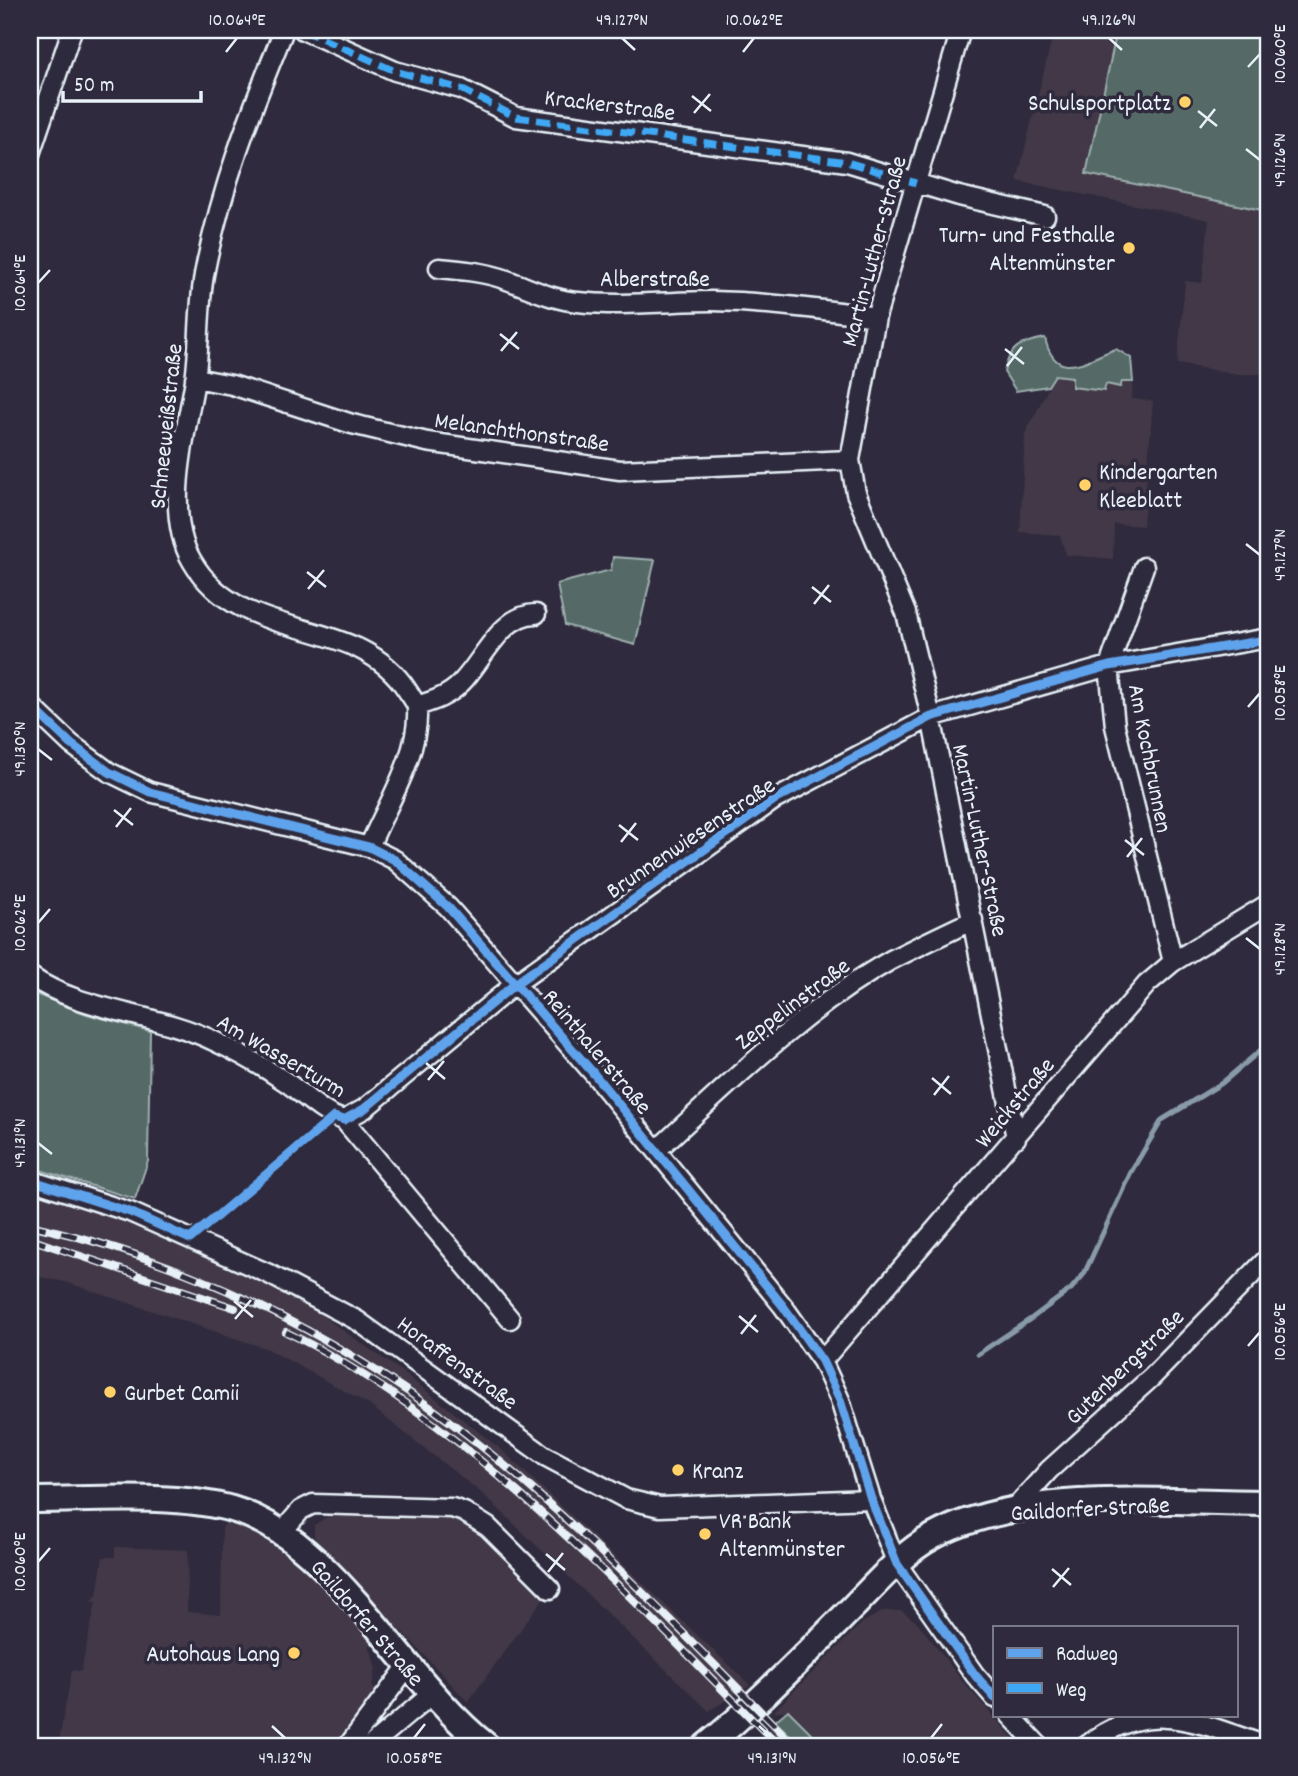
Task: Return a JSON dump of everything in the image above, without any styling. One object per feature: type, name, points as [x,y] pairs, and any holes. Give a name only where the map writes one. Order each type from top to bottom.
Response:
[{"type":"main road","name":"Gaildorfer Straße","points":[[30,1500],[143,1500],[208,1505],[256,1518],[281,1533],[334,1579],[407,1667],[487,1746]]},
{"type":"main road","name":"Gaildorfer Straße","points":[[706,1746],[744,1715],[897,1564],[931,1537],[974,1518],[1014,1509],[1105,1502],[1268,1503]]},
{"type":"street","points":[[30,154],[72,30]]},
{"type":"street","name":"Schneeweißstraße","points":[[284,30],[247,118],[225,188],[204,277],[195,377],[179,476],[179,529],[192,562],[206,581],[252,614],[280,625],[350,642],[377,657],[400,680],[417,706]]},
{"type":"street","name":"Krackerstraße","points":[[303,30],[395,71],[461,89],[516,117],[847,162],[916,183],[1045,216]]},
{"type":"street","name":"Martin-Luther-Straße","points":[[961,30],[876,317],[850,460],[856,493],[906,613],[931,717],[1016,1138]]},
{"type":"street","name":"Alberstraße","points":[[439,268],[470,271],[505,279],[540,293],[575,302],[622,305],[711,301],[794,305],[876,317]]},
{"type":"street","name":"Melanchthonstraße","points":[[195,377],[232,385],[352,424],[427,442],[620,470],[850,460]]},
{"type":"street","name":"Am Kochbrunnen","points":[[1144,567],[1109,666],[1115,726],[1173,962]]},
{"type":"street","points":[[369,847],[403,768],[413,738],[417,706],[438,700],[460,685],[509,624],[523,614],[536,614]]},
{"type":"street","name":"Brunnenwiesenstraße","points":[[344,1119],[364,1109],[515,984],[774,800],[931,717],[1109,666],[1267,641]]},
{"type":"street","name":"Reinthalerstraße","points":[[30,705],[71,744],[109,772],[150,792],[369,847],[395,860],[423,883],[515,984],[657,1150],[783,1306],[822,1361],[840,1399],[871,1499],[897,1564],[975,1675],[993,1696]]},
{"type":"street","name":"Weickstraße","points":[[822,1361],[1147,984],[1173,962],[1268,904]]},
{"type":"street","name":"Zeppelinstraße","points":[[657,1150],[753,1062],[816,1012],[890,961],[973,920]]},
{"type":"street","name":"Am Wasserturm","points":[[30,976],[70,995],[164,1022],[214,1041],[286,1082],[334,1117],[344,1119],[510,1319]]},
{"type":"street","name":"Horaffenstraße","points":[[30,1180],[130,1212],[269,1274],[358,1321],[545,1455],[626,1499],[660,1507],[871,1499]]},
{"type":"street","name":"Gutenbergstraße","points":[[1014,1509],[1049,1470],[1152,1377],[1268,1258]]},
{"type":"street","points":[[281,1533],[302,1510],[313,1504],[452,1508],[488,1527],[550,1589]]},
{"type":"street","points":[[348,1746],[407,1667]]},
{"type":"street","points":[[370,1746],[432,1694]]},
{"type":"street","points":[[1011,1716],[1039,1746]]},
{"type":"street","points":[[1086,1746],[1120,1724],[1145,1717],[1191,1722],[1267,1746]]},
{"type":"shaded area","points":[[1054,30],[1268,30],[1268,374],[1237,374],[1177,364],[1185,281],[1202,283],[1209,220],[1017,181]]},
{"type":"shaded area","name":"Kindergarten Kleeblatt","points":[[1055,375],[1072,377],[1104,391],[1105,384],[1120,387],[1122,382],[1133,382],[1132,399],[1153,401],[1143,526],[1114,524],[1113,559],[1066,555],[1060,535],[1020,532],[1025,434]]},
{"type":"shaded area","points":[[30,1185],[140,1223],[291,1294],[401,1371],[503,1451],[750,1685],[709,1711],[485,1496],[368,1404],[268,1349],[65,1282],[30,1275]]},
{"type":"shaded area","points":[[326,1502],[452,1508],[550,1589],[468,1702],[314,1537],[314,1525],[328,1516]]},
{"type":"shaded area","points":[[232,1509],[256,1518],[381,1633],[369,1644],[376,1668],[372,1686],[383,1697],[348,1746],[58,1746],[72,1670],[81,1671],[96,1602],[91,1602],[97,1595],[103,1557],[115,1557],[115,1547],[188,1550],[187,1612],[221,1615],[222,1529]]},
{"type":"shaded area","points":[[883,1611],[902,1611],[918,1623],[963,1682],[1020,1746],[824,1746],[788,1710],[773,1712],[862,1623]]},
{"type":"shaded area","points":[[775,1721],[801,1746],[759,1744]]},
{"type":"green space","name":"Schulsportplatz","points":[[1117,30],[1268,30],[1268,183],[1262,210],[1086,174]]},
{"type":"green space","points":[[1045,338],[1050,353],[1057,361],[1066,365],[1085,362],[1116,349],[1131,358],[1133,382],[1122,382],[1120,387],[1106,384],[1104,391],[1072,387],[1072,377],[1055,375],[1048,386],[1016,391],[1004,372],[1009,356],[1022,344]]},
{"type":"green space","points":[[613,557],[655,560],[635,645],[565,625],[557,584],[611,570]]},
{"type":"green space","points":[[30,992],[87,1014],[150,1031],[148,1161],[135,1199],[30,1167]]},
{"type":"green space","points":[[788,1710],[824,1746],[801,1746],[775,1721]]},
{"type":"waterway","points":[[978,1354],[1071,1289],[1084,1274],[1131,1172],[1162,1120],[1222,1083],[1268,1044]]},
{"type":"railway","points":[[30,1225],[144,1258],[254,1303],[307,1330],[409,1392],[457,1427],[546,1501],[631,1581],[795,1746]]},
{"type":"railway","points":[[30,1239],[235,1308]]},
{"type":"railway","points":[[286,1332],[354,1369],[420,1414],[485,1464],[608,1576],[779,1746]]},
{"type":"marked path","points":[[303,30],[395,71],[461,89],[516,117],[847,162],[916,183]]},
{"type":"cycle path","points":[[30,1180],[130,1212],[190,1239],[334,1117],[344,1120],[364,1109],[515,984],[774,800],[931,717],[1109,666],[1266,640],[1268,645]]},
{"type":"cycle path","points":[[30,705],[71,744],[109,772],[150,792],[369,847],[395,860],[448,907],[594,1074],[783,1306],[822,1361],[840,1400],[871,1499],[897,1564],[975,1675],[993,1696]]},
{"type":"place","name":"Schulsportplatz","points":[[1185,102]]},
{"type":"place","name":"Turn- und Festhalle Altenmünster","points":[[1129,248]]},
{"type":"place","name":"Kindergarten Kleeblatt","points":[[1085,485]]},
{"type":"place","name":"Gurbet Camii","points":[[110,1392]]},
{"type":"place","name":"Kranz","points":[[678,1470]]},
{"type":"place","name":"VR Bank Altenmünster","points":[[705,1534]]},
{"type":"place","name":"Autohaus Lang","points":[[294,1653]]}]
